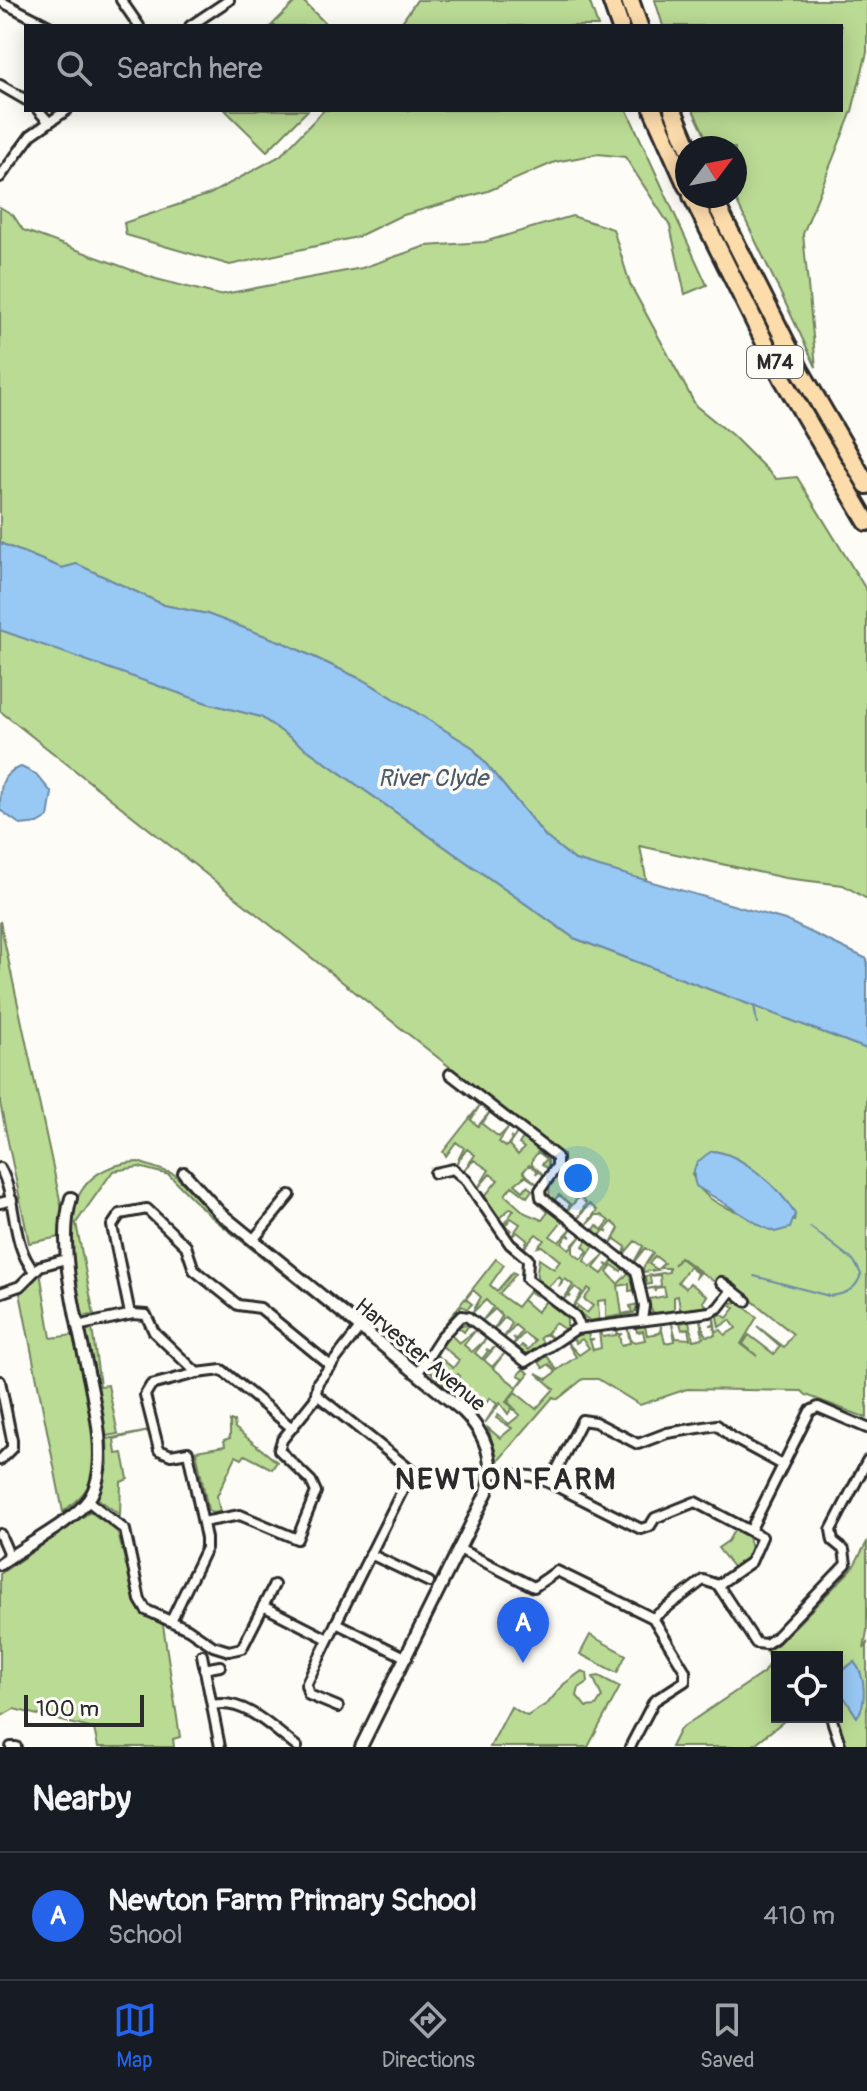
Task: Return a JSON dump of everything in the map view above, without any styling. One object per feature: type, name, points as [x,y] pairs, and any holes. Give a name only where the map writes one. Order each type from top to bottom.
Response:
[{"type":"highway","points":[[611,0],[619,24]]},
{"type":"highway","points":[[633,0],[640,24]]},
{"type":"highway","points":[[654,112],[675,159]]},
{"type":"highway","points":[[674,112],[684,136]]},
{"type":"highway","name":"M74","points":[[698,208],[783,379],[867,522]]},
{"type":"highway","name":"M74","points":[[718,208],[800,370],[867,485]]},
{"type":"street","points":[[121,0],[138,24]]},
{"type":"street","points":[[0,1],[45,24]]},
{"type":"street","points":[[193,24],[223,2]]},
{"type":"street","points":[[0,85],[24,99]]},
{"type":"street","points":[[40,112],[49,122]]},
{"type":"street","points":[[0,177],[31,135],[64,112]]},
{"type":"street","points":[[450,1074],[556,1156],[558,1164],[541,1188],[541,1197],[636,1271],[644,1306],[642,1320]]},
{"type":"street","points":[[0,1168],[12,1200],[22,1254],[34,1271]]},
{"type":"street","points":[[435,1173],[453,1169],[464,1177],[510,1244],[528,1259],[527,1279],[577,1318],[581,1328]]},
{"type":"street","name":"Harvester Avenue","points":[[184,1173],[220,1213],[476,1424],[483,1436],[492,1473]]},
{"type":"street","points":[[253,1240],[290,1195]]},
{"type":"street","points":[[0,1564],[88,1501],[101,1470],[102,1450],[66,1259],[65,1226],[71,1198]]},
{"type":"street","points":[[0,1203],[12,1200]]},
{"type":"street","points":[[130,1314],[112,1226],[120,1214],[147,1209],[186,1246],[194,1270],[238,1305],[260,1308],[331,1366]]},
{"type":"street","points":[[0,1293],[20,1286],[45,1263],[66,1259]]},
{"type":"street","points":[[721,1282],[746,1301]]},
{"type":"street","points":[[417,1374],[441,1337],[461,1316],[468,1317],[526,1362],[581,1328],[712,1311],[732,1290]]},
{"type":"street","points":[[77,1326],[130,1314],[148,1316],[154,1332],[197,1373]]},
{"type":"street","points":[[203,1522],[240,1515],[297,1539],[316,1492],[311,1481],[279,1450],[317,1395],[317,1384],[360,1328]]},
{"type":"street","points":[[171,1621],[206,1548],[188,1452],[171,1455],[159,1450],[145,1395],[151,1385],[222,1370],[292,1428]]},
{"type":"street","points":[[0,1381],[12,1448],[0,1460]]},
{"type":"street","points":[[317,1395],[412,1471],[306,1685],[309,1695],[338,1707]]},
{"type":"street","points":[[750,1531],[810,1411],[818,1407],[867,1428]]},
{"type":"street","points":[[550,1483],[582,1420],[595,1422],[638,1444],[667,1433],[717,1425],[731,1437],[781,1464]]},
{"type":"street","points":[[653,1618],[703,1580],[718,1585],[756,1643],[766,1644],[846,1564],[844,1550],[833,1541],[831,1530],[867,1461]]},
{"type":"street","points":[[361,1747],[407,1658],[419,1626],[461,1550],[492,1473],[531,1476],[550,1483],[641,1529],[650,1526],[655,1518],[695,1502],[762,1537],[751,1562],[718,1585]]},
{"type":"street","points":[[88,1501],[125,1530],[140,1600],[146,1610],[213,1646],[229,1651],[242,1648],[274,1585]]},
{"type":"street","points":[[0,1534],[10,1557]]},
{"type":"street","points":[[461,1550],[534,1587],[557,1571],[653,1618],[685,1671],[685,1681],[654,1701],[630,1747]]},
{"type":"street","points":[[370,1554],[429,1582]]},
{"type":"street","points":[[263,1606],[328,1639]]},
{"type":"street","points":[[336,1623],[407,1658]]},
{"type":"street","points":[[202,1655],[220,1747]]},
{"type":"street","points":[[204,1669],[220,1666]]},
{"type":"street","points":[[213,1705],[231,1703],[243,1707],[297,1747]]},
{"type":"street","points":[[833,1723],[841,1747]]},
{"type":"green space","points":[[297,0],[302,0],[326,24],[273,24]]},
{"type":"green space","points":[[417,0],[589,0],[597,24],[400,24]]},
{"type":"green space","points":[[655,0],[867,0],[867,52],[852,111],[803,234],[816,367],[740,208],[747,208],[747,136],[705,136],[694,112],[843,112],[843,24],[662,24]]},
{"type":"green space","points":[[227,112],[306,112],[267,151]]},
{"type":"green space","points":[[322,112],[628,112],[707,285],[685,294],[670,226],[625,157],[598,154],[555,162],[488,191],[400,216],[357,237],[230,265],[126,235],[124,223],[210,194],[280,156]]},
{"type":"green space","points":[[0,207],[13,215],[23,230],[156,279],[219,295],[362,268],[426,246],[484,242],[572,216],[613,229],[630,284],[696,406],[732,435],[776,479],[797,477],[867,591],[867,899],[843,885],[785,878],[640,846],[647,883],[575,860],[546,837],[472,747],[367,682],[284,643],[207,614],[164,605],[77,564],[62,568],[0,543]]},
{"type":"green space","points":[[0,629],[207,703],[261,717],[574,938],[867,1049],[867,1418],[802,1391],[687,1389],[640,1405],[598,1379],[583,1379],[558,1399],[553,1397],[498,1461],[488,1428],[500,1438],[512,1428],[496,1418],[498,1415],[509,1424],[520,1415],[512,1408],[508,1414],[500,1403],[485,1423],[497,1404],[490,1398],[477,1414],[480,1405],[469,1396],[462,1400],[466,1394],[456,1386],[450,1390],[460,1376],[458,1374],[444,1385],[430,1371],[438,1356],[453,1368],[459,1360],[442,1346],[458,1326],[469,1325],[464,1332],[458,1327],[451,1335],[459,1343],[475,1331],[464,1345],[472,1352],[486,1339],[475,1353],[482,1359],[488,1351],[486,1349],[490,1351],[495,1347],[484,1360],[492,1367],[504,1354],[493,1368],[517,1387],[524,1378],[518,1375],[523,1369],[529,1373],[506,1402],[517,1411],[508,1402],[515,1392],[536,1409],[554,1389],[536,1373],[547,1379],[556,1372],[549,1364],[543,1368],[539,1362],[547,1356],[557,1370],[576,1357],[566,1341],[579,1355],[589,1348],[582,1339],[576,1343],[572,1337],[588,1332],[589,1339],[594,1339],[590,1340],[593,1350],[601,1348],[599,1331],[603,1337],[616,1335],[617,1328],[618,1334],[622,1334],[619,1335],[621,1345],[630,1343],[627,1326],[631,1340],[645,1340],[643,1331],[637,1332],[635,1325],[645,1326],[647,1335],[660,1333],[661,1326],[665,1343],[675,1341],[672,1324],[676,1338],[690,1339],[688,1328],[682,1330],[680,1323],[689,1321],[693,1340],[703,1338],[700,1319],[706,1336],[715,1335],[714,1325],[710,1325],[714,1324],[714,1317],[716,1331],[721,1330],[725,1335],[736,1328],[730,1320],[719,1327],[717,1317],[721,1314],[727,1318],[735,1308],[729,1303],[738,1302],[757,1317],[741,1344],[757,1356],[743,1344],[749,1335],[774,1354],[780,1346],[757,1326],[784,1347],[793,1334],[722,1276],[716,1283],[680,1257],[674,1265],[680,1258],[700,1273],[695,1279],[697,1273],[689,1267],[678,1282],[686,1288],[690,1283],[707,1296],[703,1302],[709,1308],[681,1314],[678,1296],[674,1297],[674,1315],[657,1315],[651,1310],[649,1299],[666,1296],[664,1287],[655,1288],[655,1292],[654,1288],[647,1289],[661,1286],[660,1275],[650,1276],[651,1284],[646,1285],[645,1276],[669,1272],[669,1268],[659,1268],[664,1263],[655,1256],[649,1264],[658,1270],[644,1272],[643,1268],[653,1253],[645,1248],[634,1262],[643,1246],[635,1241],[624,1254],[626,1247],[615,1239],[611,1244],[619,1228],[612,1222],[605,1230],[608,1232],[604,1230],[600,1236],[593,1231],[597,1225],[602,1230],[609,1221],[596,1215],[586,1225],[597,1210],[589,1204],[578,1219],[586,1203],[579,1197],[567,1211],[570,1204],[559,1195],[554,1201],[550,1198],[549,1187],[561,1171],[574,1177],[561,1167],[561,1155],[0,711]],"holes":[[[712,1151],[724,1153],[759,1174],[795,1214],[794,1221],[735,1211],[709,1198],[692,1174]]]},
{"type":"green space","points":[[0,921],[62,1209],[60,1237],[29,1243],[0,1103]]},
{"type":"green space","points":[[480,1105],[471,1120],[478,1126],[490,1112],[482,1124],[499,1137],[509,1127],[499,1142],[506,1147],[512,1139],[510,1137],[513,1139],[509,1145],[518,1155],[524,1148],[519,1144],[523,1138],[548,1157],[548,1169],[542,1164],[547,1159],[538,1152],[532,1160],[532,1165],[544,1175],[538,1171],[536,1174],[537,1170],[529,1165],[523,1172],[537,1184],[525,1176],[515,1184],[523,1191],[527,1186],[532,1190],[527,1197],[512,1186],[505,1195],[525,1213],[542,1220],[548,1212],[535,1200],[562,1221],[550,1236],[559,1242],[572,1228],[568,1234],[571,1237],[567,1235],[562,1243],[569,1249],[581,1236],[573,1247],[573,1253],[581,1259],[588,1251],[583,1246],[587,1240],[594,1246],[584,1261],[591,1267],[605,1254],[594,1268],[602,1274],[608,1266],[605,1264],[609,1266],[613,1260],[623,1268],[621,1271],[612,1265],[607,1272],[618,1284],[629,1272],[636,1290],[629,1291],[629,1284],[618,1286],[622,1314],[632,1312],[630,1306],[638,1304],[634,1313],[606,1318],[606,1300],[598,1301],[599,1319],[590,1321],[576,1310],[578,1306],[587,1313],[593,1306],[584,1299],[591,1290],[588,1288],[573,1308],[582,1292],[575,1287],[569,1294],[571,1297],[568,1295],[563,1300],[573,1285],[565,1279],[559,1287],[562,1280],[559,1277],[547,1288],[542,1284],[537,1277],[539,1259],[554,1269],[560,1261],[542,1246],[538,1247],[544,1240],[536,1234],[524,1248],[527,1240],[517,1232],[511,1237],[520,1224],[511,1218],[505,1226],[511,1230],[509,1233],[503,1225],[514,1210],[511,1208],[499,1218],[484,1197],[498,1180],[490,1174],[478,1188],[489,1170],[474,1160],[464,1170],[475,1155],[467,1149],[456,1164],[464,1148],[456,1142],[446,1156],[443,1152]]},
{"type":"green space","points":[[138,1162],[174,1174],[215,1217],[348,1326],[209,1215],[169,1175],[139,1167],[113,1171],[76,1223],[94,1315],[80,1316],[70,1242],[78,1197],[90,1180],[110,1168]]},
{"type":"green space","points":[[496,1259],[504,1265],[490,1285],[497,1291],[513,1272],[516,1274],[499,1294],[517,1307],[531,1289],[542,1298],[529,1292],[523,1300],[537,1312],[546,1301],[567,1318],[567,1327],[564,1329],[555,1323],[547,1333],[552,1338],[545,1334],[540,1338],[544,1344],[531,1352],[521,1352],[518,1350],[522,1345],[528,1350],[535,1341],[524,1333],[512,1346],[516,1340],[513,1337],[516,1339],[522,1331],[515,1325],[503,1339],[512,1323],[505,1317],[493,1331],[502,1316],[495,1309],[482,1321],[493,1307],[486,1300],[472,1313],[481,1297],[473,1290],[466,1299],[472,1304],[467,1309],[462,1306],[428,1351],[434,1338]]},
{"type":"green space","points":[[40,1272],[51,1338],[73,1335],[95,1441],[92,1479],[82,1495],[63,1512],[20,1293]]},
{"type":"green space","points":[[92,1328],[100,1386],[108,1385],[118,1434],[106,1436],[84,1335],[86,1330]]},
{"type":"green space","points":[[230,1421],[234,1421],[235,1428],[277,1462],[272,1469],[245,1455],[242,1459],[236,1456],[217,1496],[220,1512],[212,1513],[208,1510],[196,1451],[225,1446],[224,1440],[230,1438]]},
{"type":"green space","points":[[149,1431],[114,1439],[116,1454],[123,1453],[128,1479],[121,1482],[120,1515],[97,1498],[108,1464],[107,1439]]},
{"type":"green space","points":[[90,1512],[117,1530],[137,1606],[163,1625],[180,1737],[173,1739],[174,1747],[98,1747],[94,1729],[14,1709],[0,1717],[0,1574]]},
{"type":"green space","points":[[735,1529],[748,1537],[751,1549],[746,1559],[733,1567],[718,1548],[728,1541]]},
{"type":"green space","points":[[867,1542],[867,1631],[864,1649],[867,1644],[867,1747],[842,1747],[841,1733],[836,1723],[843,1723],[843,1694],[857,1717],[854,1662],[843,1670],[843,1651],[771,1651],[771,1723],[781,1723],[751,1747],[671,1747],[680,1729],[763,1673],[770,1662],[766,1651],[777,1645],[852,1569]]},
{"type":"green space","points":[[590,1635],[626,1655],[617,1673],[580,1654]]},
{"type":"green space","points":[[582,1671],[587,1673],[588,1682],[579,1688],[577,1696],[586,1707],[596,1706],[602,1697],[593,1677],[599,1676],[620,1687],[588,1747],[490,1747],[511,1707],[527,1716],[548,1703],[564,1684]]},
{"type":"water","name":"River Clyde","points":[[0,543],[62,568],[77,564],[164,605],[207,614],[284,643],[367,682],[472,747],[546,837],[575,860],[785,920],[867,959],[867,1049],[574,938],[261,717],[207,703],[0,630]]},
{"type":"water","points":[[21,767],[36,774],[52,793],[48,817],[38,823],[21,825],[0,810],[5,777]]},
{"type":"water","points":[[712,1151],[735,1158],[770,1184],[795,1214],[790,1228],[775,1232],[763,1227],[696,1186],[696,1166]]},
{"type":"water","points":[[854,1662],[861,1674],[864,1690],[857,1717],[843,1695],[843,1670]]},
{"type":"waterway","points":[[754,1005],[757,1023]]},
{"type":"waterway","points":[[754,1276],[829,1296],[845,1293],[853,1287],[861,1274],[854,1261],[810,1227]]},
{"type":"place","name":"Newton Farm Primary School","points":[[523,1663]]},
{"type":"district","name":"NEWTON FARM","points":[[506,1479]]}]
